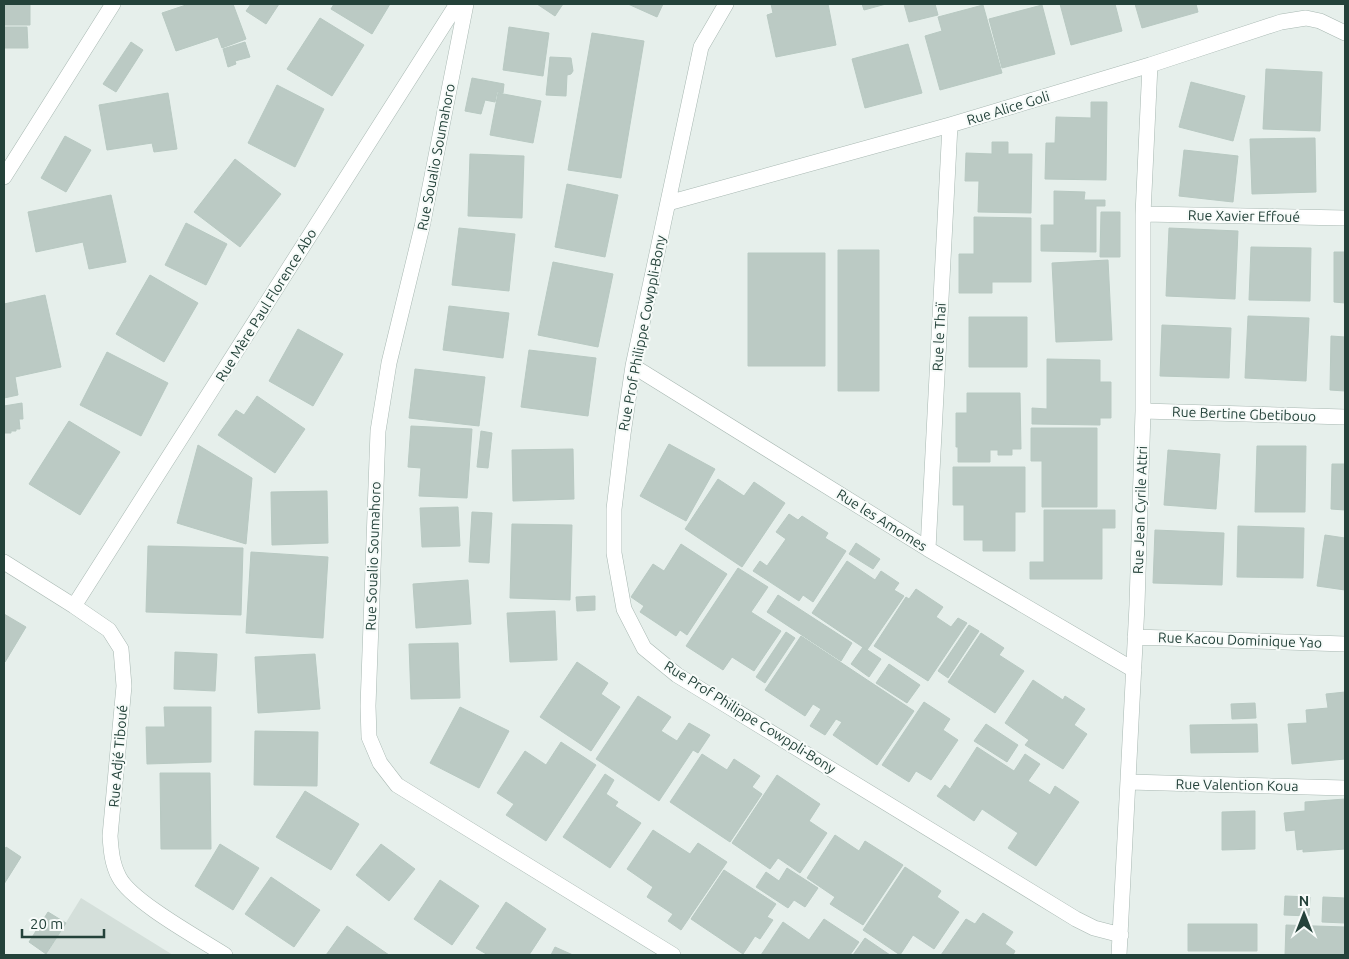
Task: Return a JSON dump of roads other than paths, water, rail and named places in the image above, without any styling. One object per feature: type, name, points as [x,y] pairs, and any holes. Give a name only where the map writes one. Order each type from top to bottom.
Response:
[{"type":"street","points":[[4,177],[113,4]]},
{"type":"street","name":"Rue Mère Paul Florence Abo","points":[[74,606],[457,4]]},
{"type":"street","name":"Rue Soualio Soumahoro","points":[[466,4],[422,227],[389,363],[378,431],[368,706],[369,737],[380,764],[397,785],[673,955]]},
{"type":"street","name":"Rue Prof Philippe Cowppli-Bony","points":[[726,4],[701,47],[633,366],[614,509],[614,553],[624,609],[644,648],[677,675],[1076,920],[1094,928],[1121,935]]},
{"type":"street","name":"Rue Alice Goli","points":[[668,203],[950,125],[1150,65],[1281,22],[1306,18],[1320,21],[1345,33]]},
{"type":"street","name":"Rue Jean Cyrile Attri","points":[[1120,955],[1134,670],[1143,411],[1143,214],[1150,65]]},
{"type":"street","name":"Rue le Thaï","points":[[928,549],[950,125]]},
{"type":"street","name":"Rue Xavier Effoué","points":[[1143,214],[1345,218]]},
{"type":"street","name":"Rue les Amomes","points":[[633,366],[928,549],[1134,670]]},
{"type":"street","name":"Rue Bertine Gbetibouo","points":[[1143,411],[1345,417]]},
{"type":"street","name":"Rue Adjé Tiboué","points":[[4,562],[110,630],[121,649],[124,686],[110,836],[112,857],[120,879],[139,899],[225,955]]},
{"type":"street","name":"Rue Kacou Dominique Yao","points":[[1135,637],[1345,644]]},
{"type":"street","name":"Rue Valention Koua","points":[[1129,782],[1345,788]]}]
